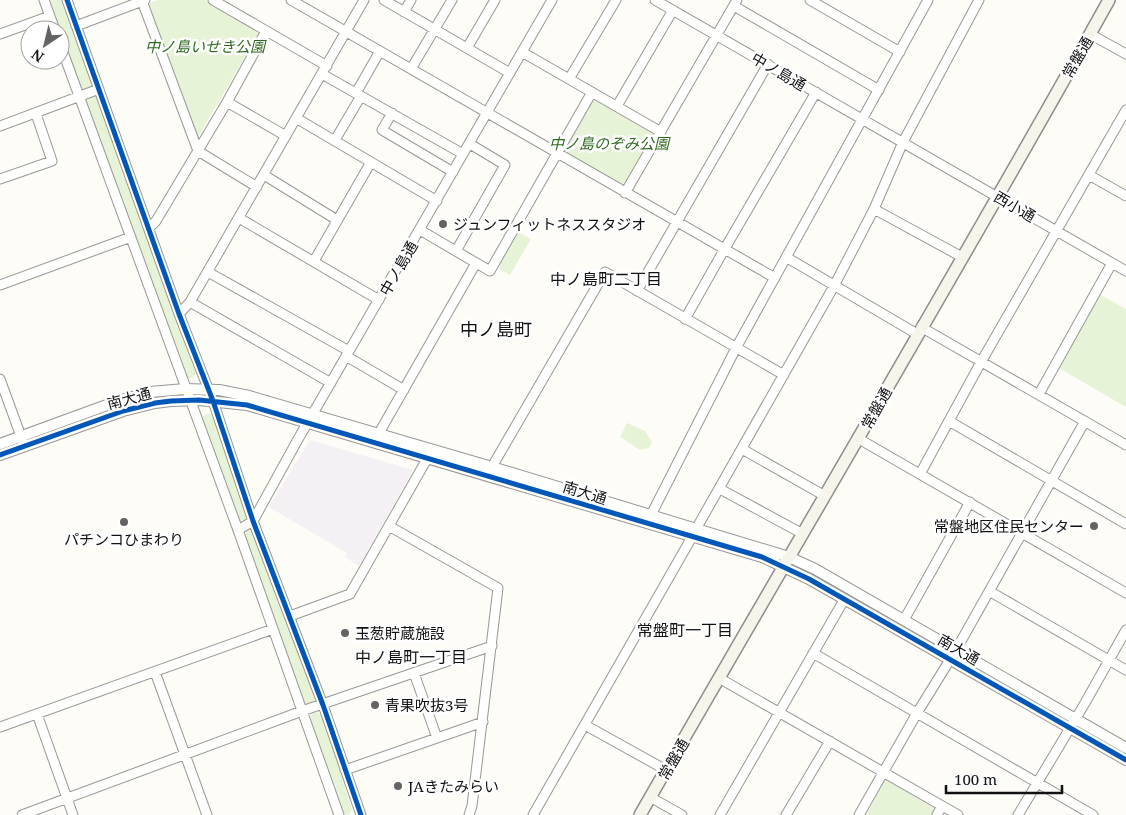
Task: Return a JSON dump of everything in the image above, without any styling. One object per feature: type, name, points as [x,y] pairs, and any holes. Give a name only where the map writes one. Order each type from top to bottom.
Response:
[{"type":"main road","name":"常盤通","points":[[640,815],[859,439],[919,330],[1109,0]]},
{"type":"street","points":[[44,0],[51,20]]},
{"type":"street","points":[[67,0],[361,815]]},
{"type":"street","points":[[213,0],[266,30],[359,95],[463,154]]},
{"type":"street","points":[[291,0],[556,154],[775,278]]},
{"type":"street","points":[[179,314],[190,302],[208,272],[364,0]]},
{"type":"street","points":[[384,0],[510,73]]},
{"type":"street","points":[[404,12],[411,0]]},
{"type":"street","points":[[412,69],[452,0]]},
{"type":"street","points":[[467,48],[495,0]]},
{"type":"street","name":"中ノ島通","points":[[254,521],[331,383],[552,0]]},
{"type":"street","points":[[569,79],[616,0]]},
{"type":"street","name":"中ノ島通","points":[[655,0],[904,142]]},
{"type":"street","points":[[810,0],[900,52]]},
{"type":"street","points":[[651,515],[736,348],[928,0]]},
{"type":"street","points":[[533,815],[834,286],[874,209],[904,142],[979,0]]},
{"type":"street","points":[[76,26],[144,1],[198,152],[257,187]]},
{"type":"street","points":[[626,193],[736,3],[879,90]]},
{"type":"street","points":[[617,106],[673,10]]},
{"type":"street","points":[[0,34],[50,16]]},
{"type":"street","points":[[149,228],[156,221],[198,152],[266,30]]},
{"type":"street","points":[[1090,34],[1126,54]]},
{"type":"street","points":[[335,140],[380,52]]},
{"type":"street","points":[[522,52],[661,132]]},
{"type":"street","points":[[638,291],[768,64]]},
{"type":"street","points":[[69,70],[238,530],[339,815]]},
{"type":"street","points":[[0,126],[99,90]]},
{"type":"street","points":[[420,230],[490,271],[592,92]]},
{"type":"street","points":[[685,319],[816,92]]},
{"type":"street","points":[[227,102],[286,136]]},
{"type":"street","points":[[920,474],[981,362],[1089,175],[1123,124],[1126,110]]},
{"type":"street","points":[[392,113],[382,130],[453,172]]},
{"type":"street","points":[[0,179],[52,161],[36,114]]},
{"type":"street","points":[[296,118],[437,201]]},
{"type":"street","name":"西小通","points":[[904,142],[1126,271]]},
{"type":"street","points":[[456,251],[505,165],[470,144]]},
{"type":"street","points":[[314,261],[371,162]]},
{"type":"street","points":[[264,175],[338,220]]},
{"type":"street","points":[[1089,175],[1126,196]]},
{"type":"street","points":[[874,209],[962,257]]},
{"type":"street","points":[[239,218],[379,300]]},
{"type":"street","points":[[0,285],[130,237]]},
{"type":"street","points":[[786,257],[834,286],[1039,394],[1126,445]]},
{"type":"street","points":[[379,434],[476,263]]},
{"type":"street","points":[[1039,394],[1112,263]]},
{"type":"street","points":[[208,272],[348,354],[404,390]]},
{"type":"street","points":[[489,472],[604,272],[784,376]]},
{"type":"street","points":[[190,302],[331,383]]},
{"type":"street","points":[[0,379],[23,441]]},
{"type":"street","name":"南大通","points":[[0,455],[23,441],[118,401],[150,392],[208,389],[249,396],[311,419],[786,562],[815,569],[904,620],[954,655],[1070,728],[1126,760]]},
{"type":"street","name":"南大通","points":[[0,444],[23,441],[123,411],[163,402],[190,400],[247,405],[379,434],[430,454]]},
{"type":"street","points":[[949,421],[1126,524]]},
{"type":"street","points":[[859,815],[917,713],[954,655],[1085,421]]},
{"type":"street","points":[[859,439],[1126,593]]},
{"type":"street","points":[[742,449],[825,496]]},
{"type":"street","points":[[290,616],[350,594],[430,454]]},
{"type":"street","name":"南大通","points":[[489,472],[651,515],[694,533]]},
{"type":"street","points":[[720,489],[802,534]]},
{"type":"street","points":[[904,620],[970,502]]},
{"type":"street","points":[[238,530],[254,521]]},
{"type":"street","points":[[389,526],[498,588],[483,722],[472,806],[469,815]]},
{"type":"street","name":"南大通","points":[[786,562],[844,600],[1076,718],[1126,748]]},
{"type":"street","points":[[990,591],[1126,670]]},
{"type":"street","points":[[720,815],[844,600]]},
{"type":"street","points":[[0,727],[273,628]]},
{"type":"street","points":[[1018,815],[1126,630]]},
{"type":"street","points":[[22,815],[302,711],[492,646]]},
{"type":"street","points":[[813,653],[1093,815]]},
{"type":"street","points":[[154,672],[185,756],[203,814]]},
{"type":"street","points":[[414,673],[437,738]]},
{"type":"street","points":[[719,678],[958,815]]},
{"type":"street","points":[[37,714],[73,815]]},
{"type":"street","points":[[345,770],[483,722]]},
{"type":"street","points":[[585,725],[666,770]]},
{"type":"street","points":[[786,815],[830,741]]},
{"type":"street","points":[[650,797],[682,815]]},
{"type":"street","points":[[937,815],[942,806]]},
{"type":"shaded area","points":[[310,440],[413,470],[359,566],[345,557],[347,553],[269,507]]},
{"type":"green space","points":[[47,0],[62,0],[70,20],[54,20]]},
{"type":"green space","name":"中ノ島いせき公園","points":[[158,0],[205,0],[259,33],[198,137],[147,4]]},
{"type":"green space","points":[[70,21],[94,83],[93,87],[83,90],[79,87],[70,63]]},
{"type":"green space","points":[[92,97],[99,100],[196,370],[192,378],[184,376],[85,101]]},
{"type":"green space","name":"中ノ島のぞみ公園","points":[[597,100],[652,132],[654,138],[626,184],[620,185],[567,153],[564,147],[591,101]]},
{"type":"green space","points":[[518,232],[531,239],[510,275],[500,269],[498,265]]},
{"type":"green space","points":[[1099,294],[1126,309],[1126,407],[1057,367]]},
{"type":"green space","points":[[208,413],[214,419],[248,512],[248,517],[244,520],[236,517],[202,420],[202,417]]},
{"type":"green space","points":[[627,423],[645,431],[652,442],[649,448],[640,450],[620,437]]},
{"type":"green space","points":[[253,530],[316,699],[315,703],[307,707],[304,705],[245,538],[247,531]]},
{"type":"green space","points":[[316,712],[322,715],[352,809],[349,815],[343,814],[310,720],[311,715]]},
{"type":"green space","points":[[886,779],[936,810],[934,815],[866,815]]},
{"type":"cycle path","points":[[67,0],[179,314],[213,401],[253,521],[323,705],[361,815]]},
{"type":"cycle path","points":[[0,455],[123,411],[155,403],[199,400],[247,405],[762,557],[809,579],[1126,760]]},
{"type":"place","name":"ジュンフィットネススタジオ","points":[[443,224]]},
{"type":"place","name":"パチンコひまわり","points":[[124,522]]},
{"type":"place","name":"常盤地区住民センター","points":[[1094,526]]},
{"type":"place","name":"玉葱貯蔵施設","points":[[345,633]]},
{"type":"place","name":"青果吹抜3号","points":[[375,705]]},
{"type":"place","name":"JAきたみらい","points":[[398,786]]},
{"type":"district","name":"中ノ島町二丁目","points":[[606,279]]},
{"type":"district","name":"中ノ島町","points":[[496,329]]},
{"type":"district","name":"常盤町一丁目","points":[[685,630]]},
{"type":"district","name":"中ノ島町一丁目","points":[[411,657]]}]
